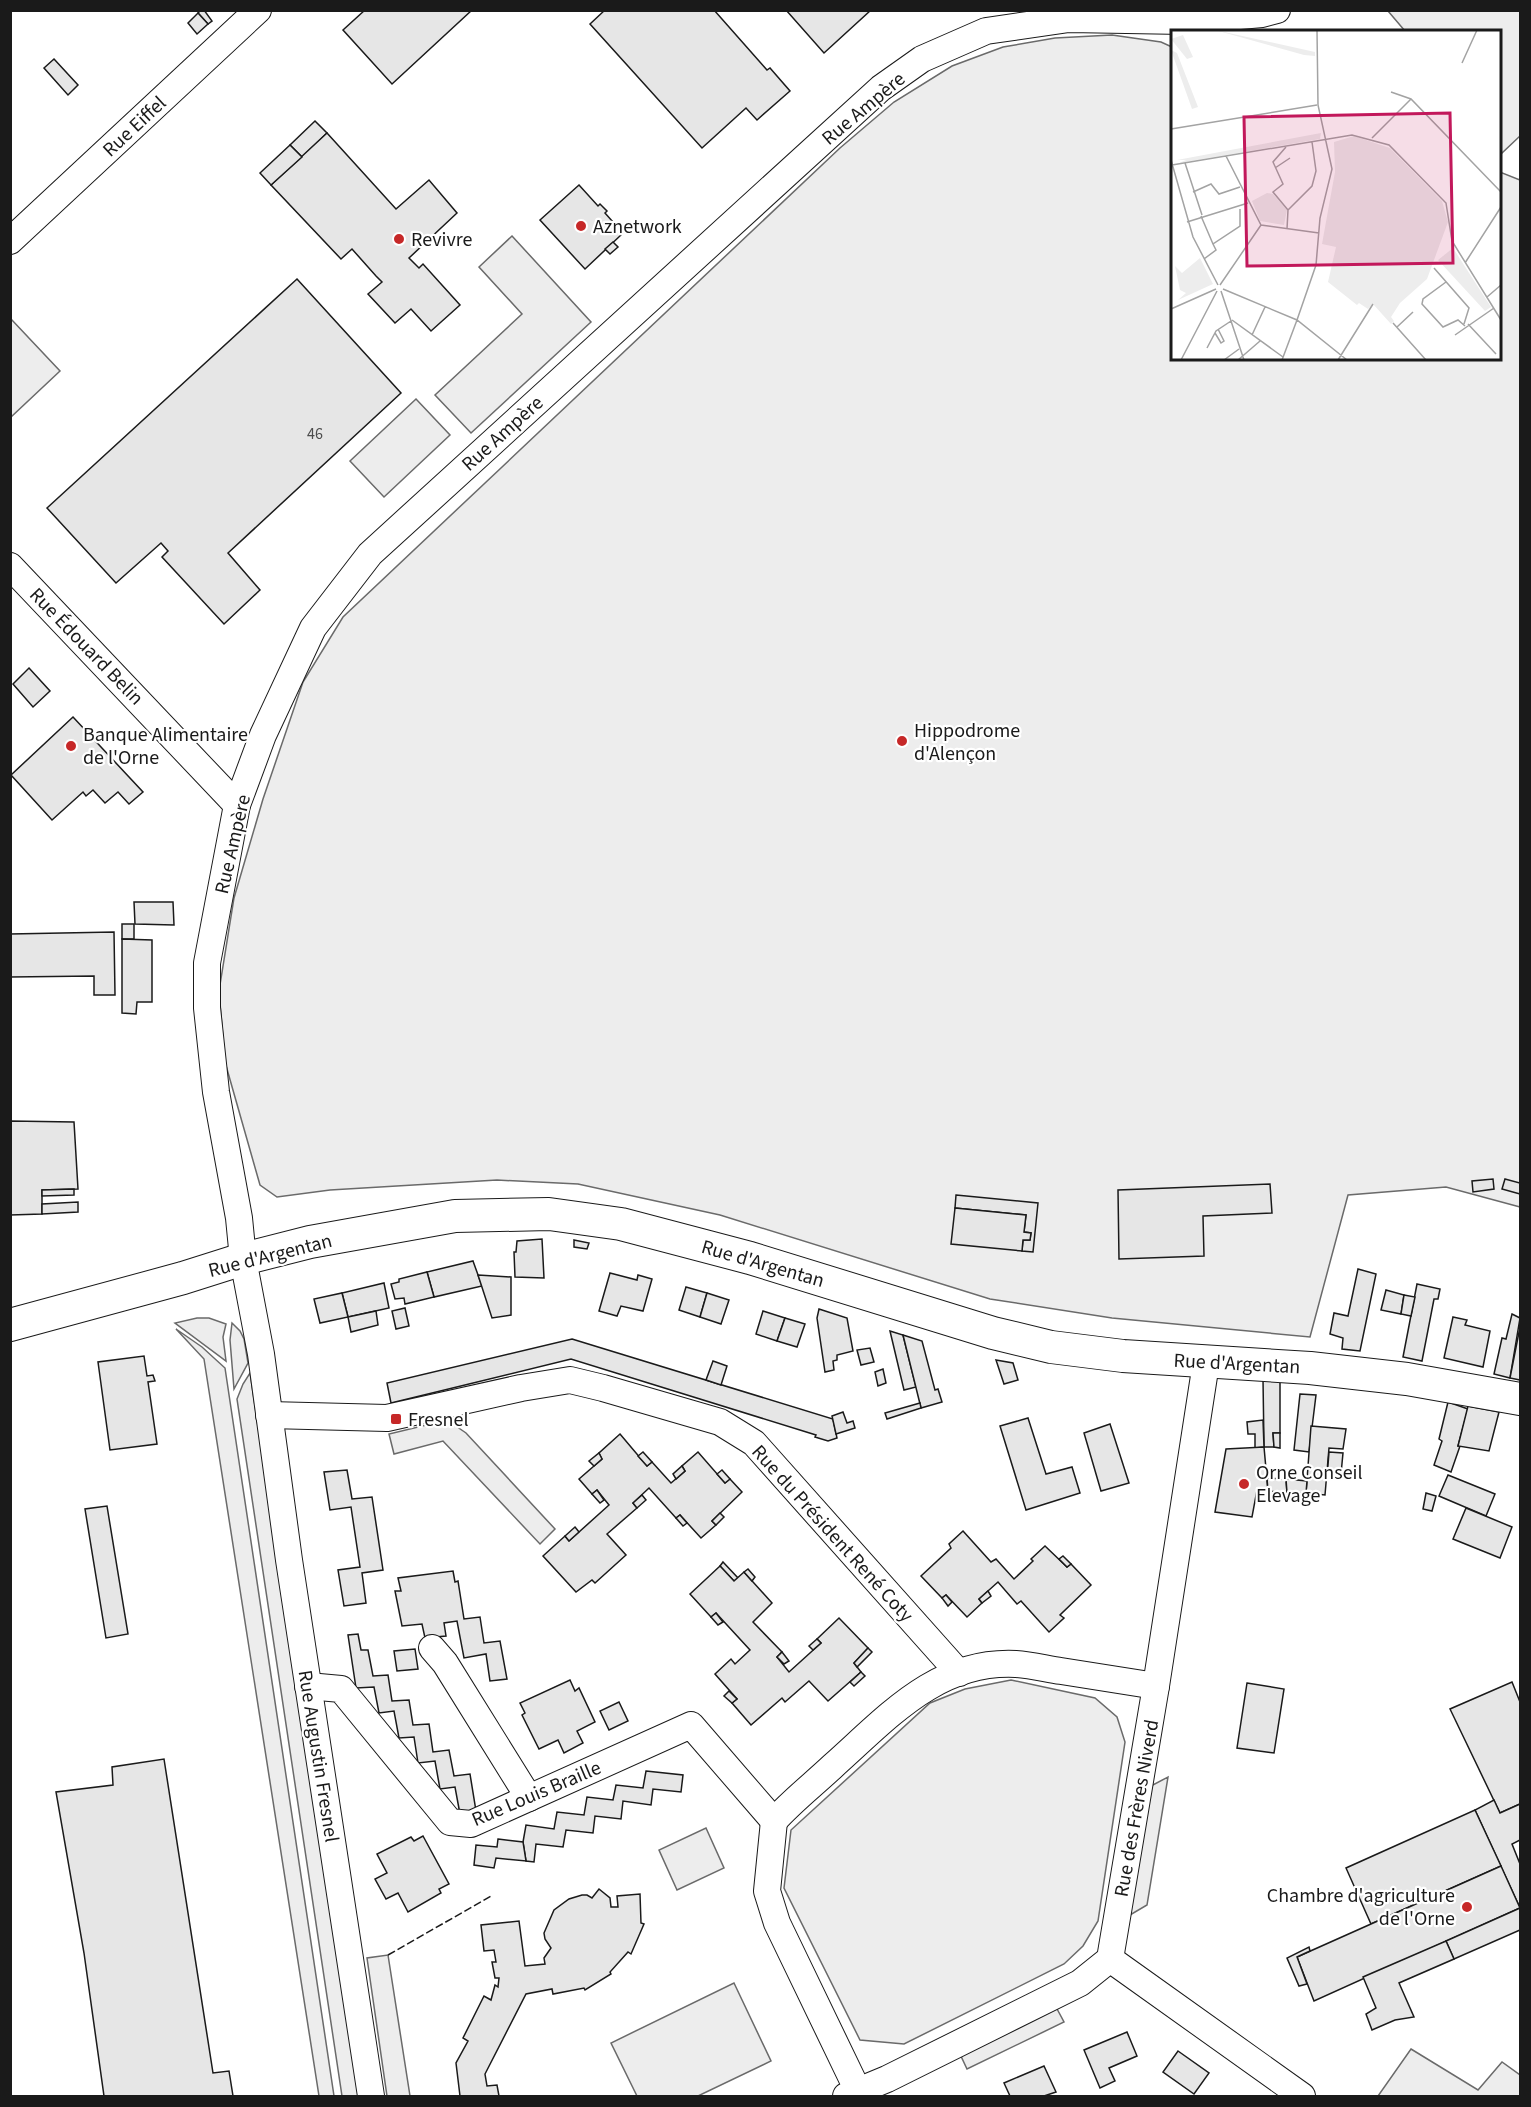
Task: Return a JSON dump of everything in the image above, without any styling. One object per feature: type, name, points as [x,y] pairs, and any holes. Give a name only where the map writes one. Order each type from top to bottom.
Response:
[{"type":"main road","name":"Rue d'Argentan","points":[[10,1325],[310,1242],[455,1216],[549,1214],[621,1224],[750,1258],[993,1333],[1051,1347],[1123,1356],[1332,1370],[1407,1379],[1521,1399]]},
{"type":"street","name":"Rue Eiffel","points":[[10,241],[258,10]]},
{"type":"street","name":"Rue Ampère","points":[[268,1415],[261,1354],[216,1092],[210,1044],[207,963],[237,805],[263,735],[313,628],[370,554],[881,88],[922,59],[986,31],[1069,19],[1185,21],[1262,14],[1277,10]]},
{"type":"street","name":"Rue Édouard Belin","points":[[10,566],[237,805]]},
{"type":"street","name":"Rue des Frères Niverd","points":[[1110,1959],[1156,1686],[1204,1376],[1203,1362]]},
{"type":"street","name":"Rue du Président René Coty","points":[[268,1415],[387,1418],[522,1388],[570,1380],[720,1422],[754,1443],[959,1673]]},
{"type":"street","name":"Rue Augustin Fresnel","points":[[268,1415],[371,2097]]},
{"type":"street","points":[[432,1648],[445,1663],[529,1798]]},
{"type":"street","points":[[1156,1686],[1016,1664],[984,1666],[959,1673],[924,1688],[897,1708],[792,1801],[774,1821],[768,1891],[777,1923],[852,2094],[892,2088],[1080,1983],[1110,1959],[1302,2097]]},
{"type":"street","name":"Rue Louis Braille","points":[[309,1686],[341,1689],[450,1822],[471,1824],[691,1725],[774,1821]]},
{"type":"shaded area","points":[[1388,11],[1520,11],[1520,136],[1502,153],[1501,30],[1404,30]]},
{"type":"shaded area","name":"Hippodrome d'Alençon","points":[[1112,35],[1161,42],[1171,47],[1171,360],[1501,360],[1501,172],[1520,180],[1520,1207],[1446,1187],[1348,1195],[1310,1337],[1112,1318],[990,1299],[720,1215],[578,1184],[497,1180],[330,1190],[277,1197],[260,1185],[225,1062],[219,991],[234,898],[263,799],[303,682],[343,617],[840,148],[894,102],[952,66],[1003,47],[1055,38]]},
{"type":"shaded area","points":[[512,236],[591,322],[471,433],[435,395],[522,314],[479,267]]},
{"type":"shaded area","points":[[11,319],[60,371],[11,417]]},
{"type":"shaded area","points":[[416,399],[450,435],[384,497],[350,461]]},
{"type":"shaded area","points":[[209,1318],[226,1324],[223,1337],[226,1361],[175,1323]]},
{"type":"shaded area","points":[[232,1323],[244,1339],[248,1363],[234,1389],[230,1340]]},
{"type":"shaded area","points":[[176,1329],[202,1347],[225,1368],[334,2096],[319,2096],[204,1359]]},
{"type":"shaded area","points":[[250,1373],[359,2096],[342,2096],[237,1399]]},
{"type":"shaded area","points":[[447,1420],[466,1433],[555,1529],[540,1544],[443,1441],[394,1454],[389,1434]]},
{"type":"shaded area","points":[[1011,1680],[1095,1698],[1117,1717],[1125,1742],[1098,1921],[1083,1946],[1064,1964],[904,2044],[860,2040],[784,1888],[791,1830],[930,1703],[965,1689]]},
{"type":"shaded area","points":[[1168,1777],[1147,1905],[1130,1915],[1149,1787]]},
{"type":"shaded area","points":[[706,1828],[724,1868],[677,1890],[659,1850]]},
{"type":"shaded area","points":[[388,1955],[410,2096],[387,2096],[367,1958]]},
{"type":"shaded area","points":[[734,1983],[771,2061],[698,2096],[637,2096],[611,2043]]},
{"type":"shaded area","points":[[1056,2007],[1064,2022],[967,2069],[960,2054]]},
{"type":"shaded area","points":[[1411,2049],[1478,2090],[1502,2062],[1520,2075],[1520,2096],[1378,2096]]},
{"type":"building","points":[[204,10],[212,21],[208,24],[198,13]]},
{"type":"building","points":[[365,10],[472,10],[392,84],[343,30]]},
{"type":"building","points":[[605,10],[714,10],[767,70],[770,68],[790,91],[757,120],[746,108],[702,148],[590,24]]},
{"type":"building","points":[[786,10],[871,10],[824,53]]},
{"type":"building","points":[[198,13],[208,24],[197,34],[188,23]]},
{"type":"building","points":[[54,59],[78,85],[68,95],[44,68]]},
{"type":"building","points":[[315,121],[327,133],[302,157],[290,145]]},
{"type":"building","points":[[327,133],[396,209],[429,180],[457,213],[409,258],[419,268],[423,264],[460,305],[431,331],[411,309],[395,323],[368,294],[382,282],[352,249],[341,259],[271,185]]},
{"type":"building","points":[[290,145],[302,157],[271,185],[260,173]]},
{"type":"building","name":"Aznetwork","points":[[579,185],[598,206],[600,204],[607,211],[605,213],[621,231],[621,235],[585,269],[540,220]]},
{"type":"building","points":[[613,242],[618,247],[610,254],[605,249]]},
{"type":"building","points":[[297,279],[401,393],[228,553],[260,590],[224,624],[162,557],[168,551],[161,543],[116,583],[47,508]]},
{"type":"building","points":[[29,668],[50,691],[33,707],[13,684]]},
{"type":"building","name":"Banque Alimentaire de l'Orne","points":[[73,717],[143,792],[129,804],[118,792],[105,803],[93,790],[86,796],[83,792],[52,820],[11,775]]},
{"type":"building","points":[[134,902],[173,902],[174,925],[135,924]]},
{"type":"building","points":[[122,924],[134,924],[134,939],[122,939]]},
{"type":"building","points":[[114,932],[115,995],[94,995],[94,976],[10,977],[10,934]]},
{"type":"building","points":[[122,939],[152,940],[152,1002],[137,1002],[136,1014],[122,1013]]},
{"type":"building","points":[[10,1121],[74,1122],[78,1189],[42,1190],[42,1214],[10,1215]]},
{"type":"building","points":[[1493,1179],[1494,1189],[1473,1192],[1472,1181]]},
{"type":"building","points":[[1505,1179],[1520,1183],[1520,1194],[1502,1189]]},
{"type":"building","points":[[1270,1184],[1272,1213],[1203,1216],[1204,1256],[1119,1259],[1118,1190]]},
{"type":"building","points":[[74,1189],[74,1195],[42,1196],[42,1190]]},
{"type":"building","points":[[956,1195],[1038,1203],[1033,1252],[1022,1251],[1023,1240],[1030,1240],[1031,1233],[1024,1232],[1026,1215],[955,1208]]},
{"type":"building","points":[[78,1202],[78,1212],[42,1214],[42,1204]]},
{"type":"building","points":[[955,1208],[1026,1215],[1024,1232],[1031,1233],[1030,1240],[1023,1240],[1022,1251],[951,1244]]},
{"type":"building","points":[[542,1239],[544,1278],[515,1277],[514,1252],[516,1252],[517,1241]]},
{"type":"building","points":[[574,1240],[589,1243],[587,1249],[574,1247]]},
{"type":"building","points":[[473,1261],[482,1286],[434,1297],[427,1272]]},
{"type":"building","points":[[1358,1269],[1376,1274],[1360,1351],[1342,1349],[1343,1338],[1330,1334],[1334,1313],[1348,1316]]},
{"type":"building","points":[[427,1272],[434,1297],[405,1304],[404,1298],[395,1299],[391,1284],[399,1282],[399,1279]]},
{"type":"building","points":[[610,1273],[637,1280],[638,1275],[652,1279],[643,1311],[621,1306],[617,1316],[599,1311]]},
{"type":"building","points":[[478,1275],[511,1277],[511,1315],[492,1318]]},
{"type":"building","points":[[384,1283],[389,1308],[348,1317],[342,1293]]},
{"type":"building","points":[[1417,1284],[1440,1289],[1438,1299],[1434,1299],[1422,1361],[1403,1357]]},
{"type":"building","points":[[686,1287],[707,1293],[700,1317],[679,1310]]},
{"type":"building","points":[[1386,1290],[1404,1295],[1401,1314],[1381,1310]]},
{"type":"building","points":[[342,1293],[348,1317],[320,1323],[314,1299]]},
{"type":"building","points":[[707,1293],[729,1300],[721,1324],[700,1317]]},
{"type":"building","points":[[1404,1295],[1415,1297],[1411,1316],[1401,1314]]},
{"type":"building","points":[[405,1308],[409,1326],[396,1329],[392,1311]]},
{"type":"building","points":[[819,1309],[847,1318],[853,1351],[837,1355],[837,1360],[833,1361],[834,1370],[825,1372],[817,1318]]},
{"type":"building","points":[[376,1311],[378,1325],[351,1332],[348,1317]]},
{"type":"building","points":[[763,1311],[785,1318],[777,1341],[756,1334]]},
{"type":"building","points":[[1512,1314],[1520,1318],[1510,1378],[1494,1374],[1502,1338],[1506,1339]]},
{"type":"building","points":[[1453,1317],[1467,1320],[1465,1325],[1490,1331],[1483,1367],[1444,1358]]},
{"type":"building","points":[[785,1318],[805,1324],[797,1347],[777,1341]]},
{"type":"building","points":[[1520,1327],[1520,1380],[1510,1378]]},
{"type":"building","points":[[890,1331],[903,1335],[916,1387],[904,1390]]},
{"type":"building","points":[[903,1335],[922,1341],[935,1390],[938,1389],[942,1402],[921,1408]]},
{"type":"building","points":[[572,1339],[833,1419],[837,1438],[828,1441],[815,1437],[816,1435],[571,1359],[391,1403],[387,1383]]},
{"type":"building","points":[[870,1348],[874,1362],[861,1365],[857,1350]]},
{"type":"building","points":[[144,1356],[147,1376],[153,1375],[155,1381],[148,1382],[157,1444],[110,1450],[98,1362]]},
{"type":"building","points":[[996,1360],[1013,1363],[1018,1380],[1004,1384]]},
{"type":"building","points":[[713,1361],[727,1366],[721,1385],[706,1380]]},
{"type":"building","points":[[883,1369],[886,1383],[878,1386],[875,1372]]},
{"type":"building","points":[[1263,1379],[1280,1379],[1280,1433],[1273,1433],[1274,1447],[1264,1447]]},
{"type":"building","points":[[1300,1394],[1316,1395],[1309,1452],[1294,1450]]},
{"type":"building","points":[[1448,1402],[1468,1409],[1458,1446],[1460,1446],[1451,1472],[1434,1465],[1442,1441],[1439,1439]]},
{"type":"building","points":[[920,1403],[921,1408],[887,1419],[885,1413]]},
{"type":"building","points":[[1468,1406],[1499,1412],[1489,1451],[1458,1446]]},
{"type":"building","points":[[843,1412],[847,1423],[853,1421],[855,1428],[836,1434],[832,1416]]},
{"type":"building","points":[[1028,1418],[1046,1474],[1072,1467],[1080,1493],[1026,1510],[1000,1426]]},
{"type":"building","points":[[1263,1420],[1264,1447],[1255,1448],[1255,1434],[1248,1434],[1247,1422]]},
{"type":"building","points":[[1110,1424],[1129,1483],[1101,1491],[1084,1433]]},
{"type":"building","points":[[1311,1426],[1346,1429],[1343,1449],[1329,1448],[1325,1495],[1306,1493]]},
{"type":"building","points":[[1273,1433],[1280,1433],[1280,1448],[1274,1447]]},
{"type":"building","points":[[620,1434],[647,1466],[652,1462],[671,1483],[685,1471],[682,1466],[698,1452],[725,1483],[730,1479],[742,1492],[712,1521],[716,1525],[701,1538],[680,1515],[676,1518],[649,1488],[633,1503],[637,1508],[607,1534],[626,1555],[595,1583],[592,1580],[576,1592],[543,1556],[565,1536],[569,1541],[609,1505],[597,1490],[592,1494],[579,1479],[602,1459],[599,1453]]},
{"type":"building","name":"Orne Conseil Elevage","points":[[1264,1447],[1268,1491],[1257,1490],[1252,1517],[1215,1512],[1226,1449]]},
{"type":"building","points":[[643,1452],[652,1462],[647,1466],[638,1456]]},
{"type":"building","points":[[1329,1452],[1343,1453],[1341,1474],[1336,1479],[1327,1478]]},
{"type":"building","points":[[599,1453],[602,1459],[594,1466],[589,1461]]},
{"type":"building","points":[[682,1466],[685,1471],[676,1479],[673,1474]]},
{"type":"building","points":[[347,1470],[352,1499],[372,1497],[383,1570],[362,1573],[366,1603],[344,1606],[338,1570],[360,1567],[351,1507],[330,1510],[324,1472]]},
{"type":"building","points":[[722,1470],[730,1479],[725,1483],[717,1474]]},
{"type":"building","points":[[1448,1475],[1495,1494],[1486,1516],[1439,1496]]},
{"type":"building","points":[[1267,1478],[1286,1479],[1287,1493],[1268,1491]]},
{"type":"building","points":[[1286,1479],[1307,1481],[1306,1493],[1287,1493]]},
{"type":"building","points":[[597,1490],[604,1500],[600,1503],[592,1494]]},
{"type":"building","points":[[1426,1493],[1436,1496],[1432,1511],[1423,1509]]},
{"type":"building","points":[[642,1495],[646,1500],[637,1508],[633,1503]]},
{"type":"building","points":[[107,1506],[128,1634],[106,1638],[85,1509]]},
{"type":"building","points":[[1466,1508],[1512,1527],[1500,1558],[1453,1539]]},
{"type":"building","points":[[720,1513],[724,1517],[716,1525],[712,1521]]},
{"type":"building","points":[[680,1515],[687,1523],[683,1526],[676,1518]]},
{"type":"building","points":[[575,1527],[579,1532],[569,1541],[565,1536]]},
{"type":"building","points":[[963,1531],[991,1562],[996,1559],[1014,1579],[1045,1546],[1067,1567],[1071,1564],[1091,1585],[1060,1615],[1064,1618],[1049,1632],[1021,1601],[1017,1604],[998,1582],[979,1599],[982,1603],[967,1617],[946,1595],[942,1598],[921,1576],[951,1548],[949,1544]]},
{"type":"building","points":[[1063,1556],[1071,1564],[1067,1567],[1059,1559]]},
{"type":"building","points":[[723,1562],[738,1578],[734,1581],[720,1566]]},
{"type":"building","points":[[720,1566],[734,1581],[744,1572],[772,1603],[753,1622],[782,1652],[777,1657],[789,1672],[821,1643],[817,1639],[839,1618],[868,1648],[854,1663],[861,1672],[828,1701],[809,1681],[785,1702],[782,1698],[751,1725],[732,1703],[737,1699],[715,1674],[731,1659],[735,1664],[750,1650],[716,1613],[711,1617],[690,1594]]},
{"type":"building","points":[[748,1569],[755,1577],[752,1581],[744,1572]]},
{"type":"building","points":[[453,1571],[455,1582],[458,1581],[464,1619],[480,1617],[484,1643],[500,1641],[507,1679],[490,1681],[486,1654],[464,1658],[457,1621],[444,1623],[446,1636],[425,1638],[422,1624],[402,1626],[395,1591],[401,1591],[398,1578]]},
{"type":"building","points":[[988,1591],[991,1596],[982,1603],[979,1599]]},
{"type":"building","points":[[946,1595],[952,1602],[948,1606],[942,1598]]},
{"type":"building","points":[[716,1613],[723,1622],[718,1625],[711,1617]]},
{"type":"building","points":[[358,1634],[361,1650],[368,1650],[373,1676],[388,1675],[392,1701],[409,1700],[413,1725],[429,1724],[433,1752],[449,1750],[454,1776],[470,1774],[476,1811],[460,1814],[455,1787],[440,1789],[435,1761],[418,1763],[414,1737],[399,1738],[394,1711],[379,1713],[374,1687],[356,1688],[348,1635]]},
{"type":"building","points":[[817,1639],[821,1643],[813,1650],[809,1646]]},
{"type":"building","points":[[868,1648],[872,1652],[857,1667],[854,1663]]},
{"type":"building","points":[[415,1649],[418,1669],[397,1671],[394,1651]]},
{"type":"building","points":[[782,1652],[789,1661],[784,1664],[777,1657]]},
{"type":"building","points":[[861,1672],[865,1676],[854,1686],[850,1682]]},
{"type":"building","points":[[570,1680],[575,1691],[579,1688],[595,1722],[577,1731],[583,1743],[564,1753],[558,1740],[539,1749],[522,1715],[525,1713],[520,1703]]},
{"type":"building","points":[[1512,1682],[1520,1702],[1520,1804],[1500,1813],[1450,1709]]},
{"type":"building","points":[[1247,1683],[1284,1689],[1274,1753],[1237,1748]]},
{"type":"building","points":[[729,1691],[737,1699],[732,1703],[724,1696]]},
{"type":"building","points":[[619,1702],[628,1721],[609,1730],[600,1711]]},
{"type":"building","points":[[164,1759],[213,2073],[229,2071],[233,2096],[104,2096],[84,1953],[56,1792],[113,1785],[112,1767]]},
{"type":"building","points":[[646,1771],[683,1775],[681,1792],[653,1789],[651,1805],[623,1801],[621,1819],[595,1816],[593,1833],[566,1830],[563,1847],[536,1844],[534,1862],[526,1861],[523,1842],[526,1825],[554,1829],[557,1812],[584,1815],[587,1797],[613,1800],[616,1785],[643,1788]]},
{"type":"building","points":[[1494,1800],[1500,1813],[1520,1804],[1520,1840],[1512,1844],[1520,1864],[1520,1908],[1475,1810]]},
{"type":"building","points":[[1475,1810],[1501,1866],[1371,1924],[1346,1868]]},
{"type":"building","points":[[423,1836],[449,1884],[439,1889],[441,1893],[408,1912],[398,1893],[386,1899],[375,1879],[387,1873],[377,1854],[411,1837],[414,1841]]},
{"type":"building","points":[[498,1839],[523,1842],[526,1861],[496,1858],[494,1868],[474,1865],[476,1845],[497,1847]]},
{"type":"building","points":[[1501,1866],[1520,1908],[1314,2001],[1297,1957]]},
{"type":"building","points":[[599,1889],[610,1898],[611,1907],[618,1907],[617,1896],[640,1894],[641,1923],[644,1924],[631,1954],[628,1952],[610,1972],[611,1974],[585,1990],[584,1988],[553,1994],[552,1989],[526,1994],[485,2074],[487,2086],[497,2085],[499,2096],[460,2096],[456,2063],[468,2041],[463,2038],[484,1996],[491,2000],[495,1985],[498,1987],[499,1978],[495,1978],[492,1962],[496,1962],[494,1950],[484,1951],[481,1925],[519,1921],[525,1966],[545,1964],[544,1958],[551,1948],[544,1933],[554,1910],[569,1899],[582,1895],[592,1898]]},
{"type":"building","points":[[1520,1908],[1520,1930],[1454,1959],[1446,1941]]},
{"type":"building","points":[[1446,1941],[1454,1959],[1399,1983],[1414,2017],[1395,2020],[1372,2030],[1366,2014],[1376,2008],[1363,1977]]},
{"type":"building","points":[[1309,1947],[1310,1951],[1297,1957],[1307,1984],[1299,1986],[1287,1958]]},
{"type":"building","points":[[1127,2032],[1137,2056],[1109,2068],[1115,2081],[1100,2088],[1084,2050]]},
{"type":"building","points":[[1178,2051],[1209,2073],[1194,2094],[1163,2072]]},
{"type":"building","points":[[1044,2066],[1056,2092],[1044,2096],[1010,2096],[1004,2083]]},
{"type":"fence","points":[[388,1955],[493,1895]]},
{"type":"place","name":"Aznetwork","points":[[581,226]]},
{"type":"place","name":"Revivre","points":[[399,239]]},
{"type":"place","name":"Hippodrome d'Alençon","points":[[902,741]]},
{"type":"place","name":"Banque Alimentaire de l'Orne","points":[[71,746]]},
{"type":"place","name":"Fresnel","points":[[396,1419]]},
{"type":"place","name":"Orne Conseil Elevage","points":[[1244,1484]]},
{"type":"place","name":"Chambre d'agriculture de l'Orne","points":[[1467,1907]]}]
